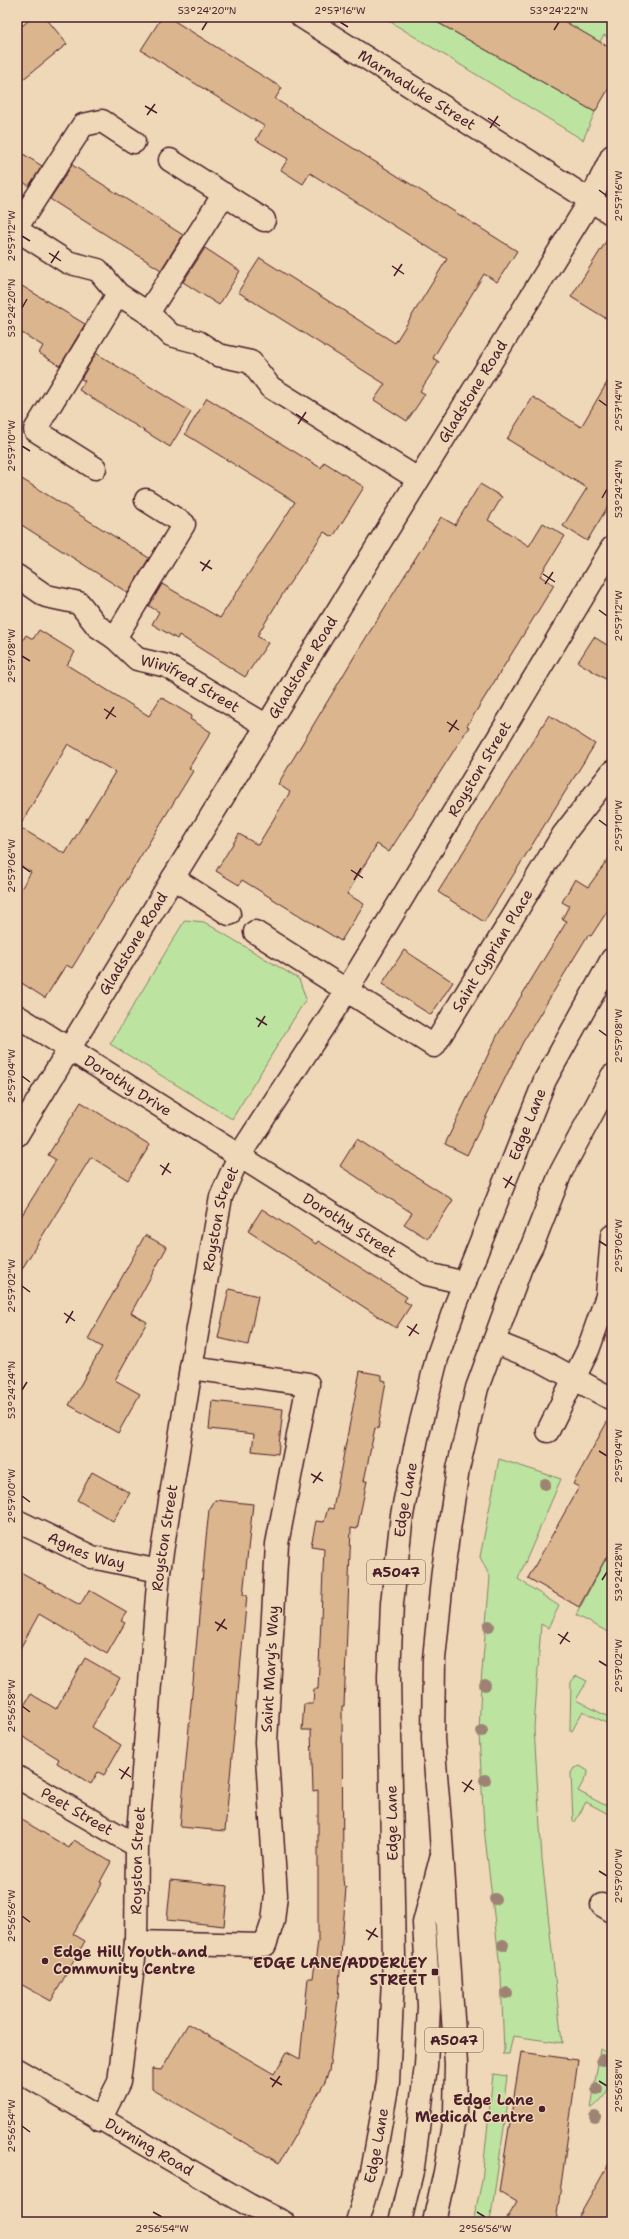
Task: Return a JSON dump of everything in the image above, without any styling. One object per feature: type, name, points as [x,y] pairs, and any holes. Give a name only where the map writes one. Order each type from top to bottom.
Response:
[{"type":"main road","name":"Marmaduke Street","points":[[302,17],[612,214]]},
{"type":"main road","points":[[134,142],[102,121],[83,125],[17,228],[67,262],[98,270],[118,294],[148,313],[171,335],[198,342],[218,355],[251,362],[270,387],[418,479]]},
{"type":"main road","name":"Gladstone Road","points":[[17,1135],[173,878],[590,201],[612,156]]},
{"type":"main road","points":[[170,160],[264,220]]},
{"type":"main road","points":[[148,313],[224,194]]},
{"type":"main road","points":[[95,468],[35,430],[118,294]]},
{"type":"main road","points":[[115,638],[184,524],[146,500]]},
{"type":"main road","name":"Royston Street","points":[[100,2120],[119,2082],[136,1942],[137,1846],[159,1571],[191,1368],[221,1197],[239,1156],[347,990],[612,548]]},
{"type":"main road","name":"Winifred Street","points":[[19,581],[46,596],[79,603],[97,626],[115,638],[137,660],[167,666],[267,726]]},
{"type":"main road","name":"Saint Cyprian Place","points":[[347,990],[434,1046],[555,848],[590,798],[612,772]]},
{"type":"main road","points":[[173,878],[229,914]]},
{"type":"main road","points":[[255,932],[347,990]]},
{"type":"main road","name":"Edge Lane","points":[[357,2222],[372,2172],[388,2082],[394,1959],[389,1676],[392,1603],[402,1515],[417,1438],[437,1358],[464,1283],[545,1080],[612,959]]},
{"type":"main road","name":"Dorothy Drive","points":[[17,1016],[239,1156]]},
{"type":"main road","name":"A5047","points":[[434,2222],[445,2172],[455,2112],[456,2064],[433,1739],[434,1659],[443,1570],[458,1469],[477,1388],[521,1267],[561,1172],[608,1090]]},
{"type":"main road","name":"Dorothy Street","points":[[239,1156],[278,1178],[427,1274],[464,1283]]},
{"type":"main road","points":[[548,1431],[588,1350],[608,1296],[612,1236]]},
{"type":"main road","points":[[494,1342],[542,1361],[612,1399]]},
{"type":"main road","name":"Saint Mary's Way","points":[[136,1942],[265,1945],[273,1921],[276,1895],[266,1742],[277,1544],[308,1384],[191,1368]]},
{"type":"main road","name":"Agnes Way","points":[[17,1520],[92,1557],[159,1571]]},
{"type":"main road","name":"Peet Street","points":[[17,1777],[137,1846]]},
{"type":"main road","points":[[400,2222],[414,2160],[426,2066],[429,2006],[424,1923],[441,1857]]},
{"type":"main road","name":"Durning Road","points":[[17,2070],[100,2120],[249,2205],[283,2222]]},
{"type":"green space","points":[[390,17],[428,17],[595,112],[583,140],[389,21]]},
{"type":"green space","points":[[557,17],[612,17],[612,40],[604,35],[597,46]]},
{"type":"green space","points":[[185,920],[204,922],[299,979],[306,999],[232,1119],[110,1044]]},
{"type":"green space","points":[[499,1459],[561,1479],[518,1579],[559,1606],[548,1628],[541,1624],[534,1728],[542,1859],[562,2043],[513,2036],[509,2054],[502,2054],[504,2052],[501,1976],[484,1828],[479,1733],[481,1683],[490,1577],[480,1557]]},
{"type":"green space","points":[[612,1547],[612,1634],[576,1615]]},
{"type":"green space","points":[[577,1676],[587,1681],[576,1700],[612,1719],[612,1726],[583,1711],[572,1731],[570,1730],[571,1682]]},
{"type":"green space","points":[[580,1766],[588,1771],[588,1773],[578,1791],[612,1809],[612,1816],[586,1802],[575,1822],[573,1821],[571,1773],[574,1768]]},
{"type":"green space","points":[[600,2049],[612,2056],[611,2079],[603,2098],[591,2109]]},
{"type":"green space","points":[[493,2074],[507,2076],[504,2100],[508,2101],[490,2222],[473,2222],[482,2181]]},
{"type":"building","points":[[33,17],[45,17],[67,44],[17,84],[17,30]]},
{"type":"building","points":[[162,17],[168,17],[282,88],[275,99],[517,251],[497,282],[484,274],[433,358],[439,362],[420,391],[425,394],[407,421],[374,400],[385,384],[238,292],[260,258],[395,343],[447,259],[310,173],[303,184],[281,170],[288,159],[256,140],[264,126],[141,50]]},
{"type":"building","points":[[428,17],[557,17],[612,49],[612,83],[595,112]]},
{"type":"building","points":[[17,150],[42,166],[29,186],[17,178]]},
{"type":"building","points":[[72,165],[183,235],[161,270],[50,199]]},
{"type":"building","points":[[612,232],[612,322],[571,297]]},
{"type":"building","points":[[205,248],[240,271],[219,305],[183,282]]},
{"type":"building","points":[[17,283],[85,324],[60,366],[39,353],[43,346],[17,330]]},
{"type":"building","points":[[96,353],[191,412],[170,447],[79,390],[85,381],[81,379]]},
{"type":"building","points":[[612,374],[612,504],[610,503],[587,541],[563,526],[587,488],[507,439],[533,397],[581,427]]},
{"type":"building","points":[[207,398],[321,468],[324,462],[364,487],[333,537],[324,532],[287,587],[257,636],[268,643],[245,677],[179,635],[177,639],[152,624],[159,612],[149,606],[162,584],[220,618],[295,502],[185,434]]},
{"type":"building","points":[[17,476],[149,558],[128,593],[17,522]]},
{"type":"building","points":[[480,484],[502,497],[488,520],[529,546],[543,523],[565,536],[540,576],[554,585],[467,726],[469,727],[389,852],[377,844],[347,894],[364,904],[341,941],[242,880],[239,885],[216,871],[239,834],[258,845],[290,792],[278,784],[354,657],[441,517],[455,525]]},
{"type":"building","points":[[39,630],[75,652],[67,665],[149,716],[161,697],[192,716],[190,719],[211,732],[189,768],[193,771],[72,968],[66,965],[45,998],[17,980],[17,896],[31,872],[17,864],[17,650],[26,635],[33,639]],"holes":[[[68,744],[115,772],[65,854],[19,827]]]},
{"type":"building","points":[[594,637],[612,648],[612,683],[578,662]]},
{"type":"building","points":[[549,715],[595,744],[484,922],[438,892]]},
{"type":"building","points":[[612,854],[612,904],[591,936],[588,935],[523,1042],[467,1155],[445,1144],[498,1034],[567,921],[562,919],[569,906],[562,902],[575,879],[588,887]]},
{"type":"building","points":[[404,950],[453,982],[431,1015],[382,984]]},
{"type":"building","points":[[81,1102],[150,1145],[128,1180],[91,1157],[17,1277],[17,1223],[56,1160],[48,1155]]},
{"type":"building","points":[[357,1139],[453,1200],[428,1239],[404,1224],[412,1213],[340,1166]]},
{"type":"building","points":[[262,1209],[316,1244],[318,1241],[407,1297],[404,1301],[411,1305],[396,1328],[248,1231]]},
{"type":"building","points":[[145,1235],[167,1247],[131,1313],[147,1322],[115,1380],[140,1394],[118,1433],[69,1405],[102,1347],[88,1339]]},
{"type":"building","points":[[229,1289],[258,1296],[248,1345],[218,1338]]},
{"type":"building","points":[[360,1371],[382,1375],[382,1380],[386,1381],[378,1429],[375,1428],[364,1481],[367,1481],[357,1529],[351,1528],[344,1706],[342,1706],[343,1879],[344,1887],[346,1887],[338,1999],[329,2071],[325,2082],[279,2163],[152,2089],[152,2069],[161,2070],[188,2024],[274,2074],[287,2052],[300,2059],[308,1978],[313,1978],[318,1941],[318,1790],[313,1791],[311,1730],[302,1730],[304,1704],[313,1704],[314,1689],[318,1689],[324,1548],[311,1546],[316,1521],[324,1522],[328,1508],[333,1509]]},
{"type":"building","points":[[212,1401],[283,1409],[278,1454],[252,1451],[254,1434],[209,1429]]},
{"type":"building","points":[[612,1413],[612,1547],[579,1607],[528,1578],[579,1487],[573,1484]]},
{"type":"building","points":[[92,1472],[130,1493],[113,1521],[77,1500]]},
{"type":"building","points":[[215,1500],[253,1504],[243,1595],[247,1595],[225,1831],[180,1827],[206,1538],[209,1510]]},
{"type":"building","points":[[17,1570],[80,1605],[89,1590],[127,1612],[121,1621],[125,1623],[107,1654],[39,1614],[17,1654]]},
{"type":"building","points":[[85,1658],[120,1678],[92,1727],[121,1745],[104,1775],[98,1772],[91,1784],[57,1763],[59,1759],[17,1733],[17,1717],[31,1694],[56,1709]]},
{"type":"building","points":[[17,1817],[69,1848],[74,1840],[111,1862],[100,1882],[102,1883],[73,1934],[85,1941],[51,2001],[17,1982]]},
{"type":"building","points":[[171,1880],[228,1886],[224,1926],[167,1920]]},
{"type":"building","name":"Edge Lane Medical Centre","points":[[521,2052],[578,2060],[556,2222],[505,2222],[517,2202],[499,2191]]},
{"type":"building","points":[[612,2158],[612,2222],[576,2222]]},
{"type":"place","name":"Edge Hill Youth and Community Centre","points":[[45,1961]]},
{"type":"place","name":"EDGE LANE/ADDERLEY STREET","points":[[435,1972]]},
{"type":"place","name":"Edge Lane Medical Centre","points":[[542,2109]]}]
